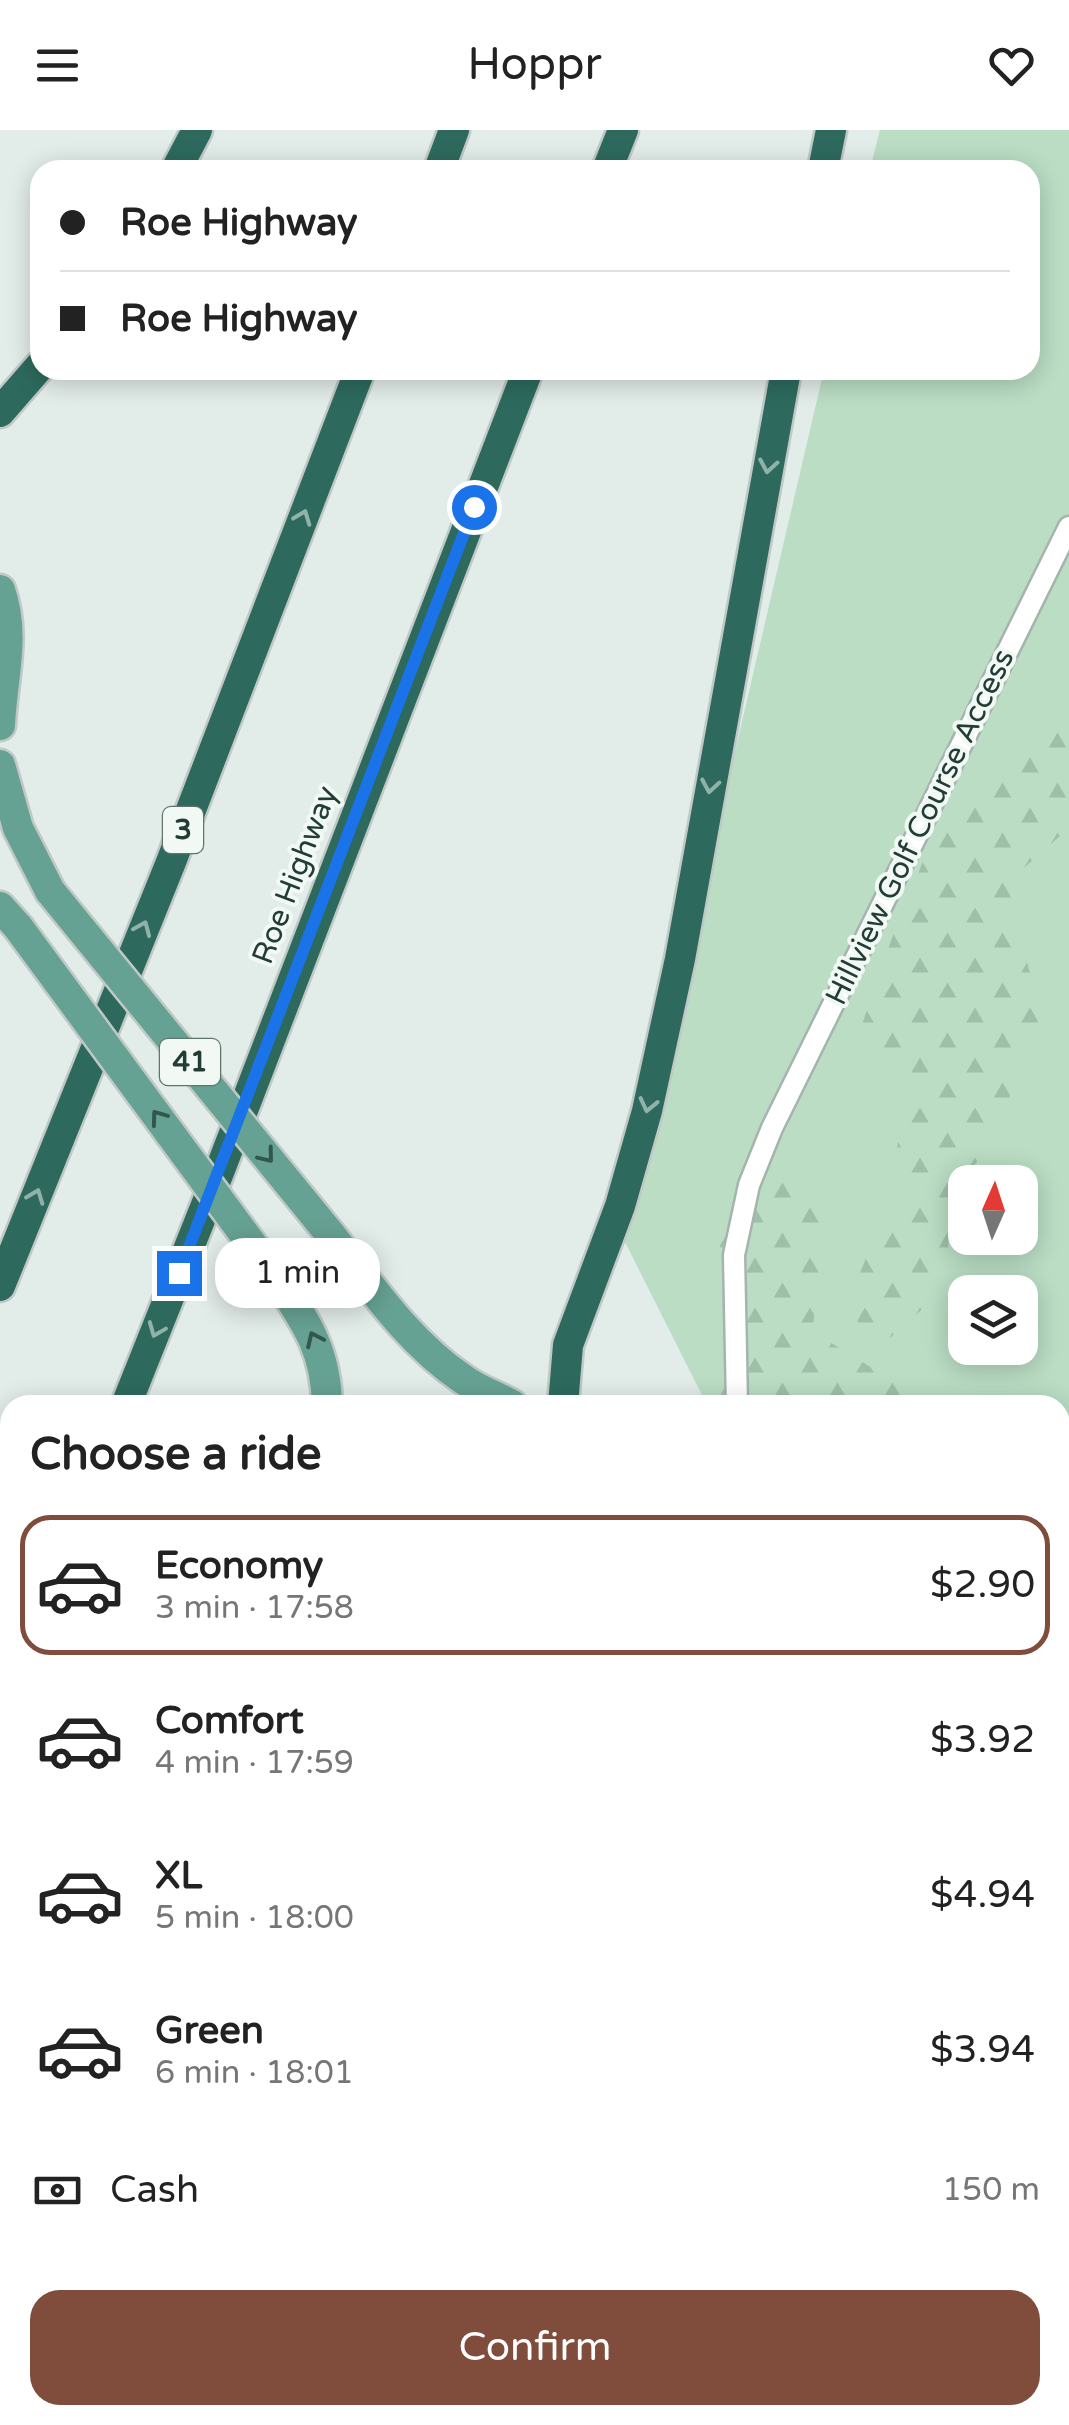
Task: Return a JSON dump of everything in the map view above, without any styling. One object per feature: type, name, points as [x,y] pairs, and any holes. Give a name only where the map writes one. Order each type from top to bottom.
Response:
[{"type":"highway","points":[[182,160],[198,130]]},
{"type":"highway","points":[[442,160],[454,130]]},
{"type":"highway","points":[[611,160],[623,130]]},
{"type":"highway","points":[[824,160],[831,130]]},
{"type":"highway","points":[[0,412],[30,378]]},
{"type":"highway","name":"3","points":[[0,1286],[171,862],[356,380]]},
{"type":"highway","name":"Roe Highway","points":[[130,1395],[524,380]]},
{"type":"highway","points":[[564,1395],[568,1345],[620,1206],[647,1111],[680,960],[784,380]]},
{"type":"main road","points":[[0,590],[9,616],[0,725]]},
{"type":"main road","name":"41","points":[[0,765],[18,828],[50,891],[379,1298],[426,1349],[464,1380],[493,1395]]},
{"type":"main road","name":"41","points":[[9,917],[278,1280],[313,1334],[321,1354],[326,1395]]},
{"type":"lane","name":"Hillview Golf Course Access","points":[[736,1395],[734,1255],[749,1185],[772,1128],[1069,527]]},
{"type":"green space","points":[[880,130],[1069,130],[1069,1395],[702,1395],[622,1236],[822,380],[1040,380],[1040,160],[872,160]]},
{"type":"green space","points":[[1069,724],[1069,828],[1017,874],[1012,908],[1031,977],[1039,1030],[984,1155],[974,1165],[948,1165],[948,1248],[927,1305],[891,1337],[859,1334],[854,1287],[882,1220],[924,1202],[918,1179],[894,1169],[906,1087],[890,1062],[865,1052],[857,1039],[928,849],[1050,734]]},
{"type":"green space","points":[[780,1173],[819,1186],[828,1223],[812,1331],[872,1368],[912,1384],[924,1395],[717,1395],[728,1343],[719,1234]]},
{"type":"route","points":[[179,1273],[474,507]]}]
